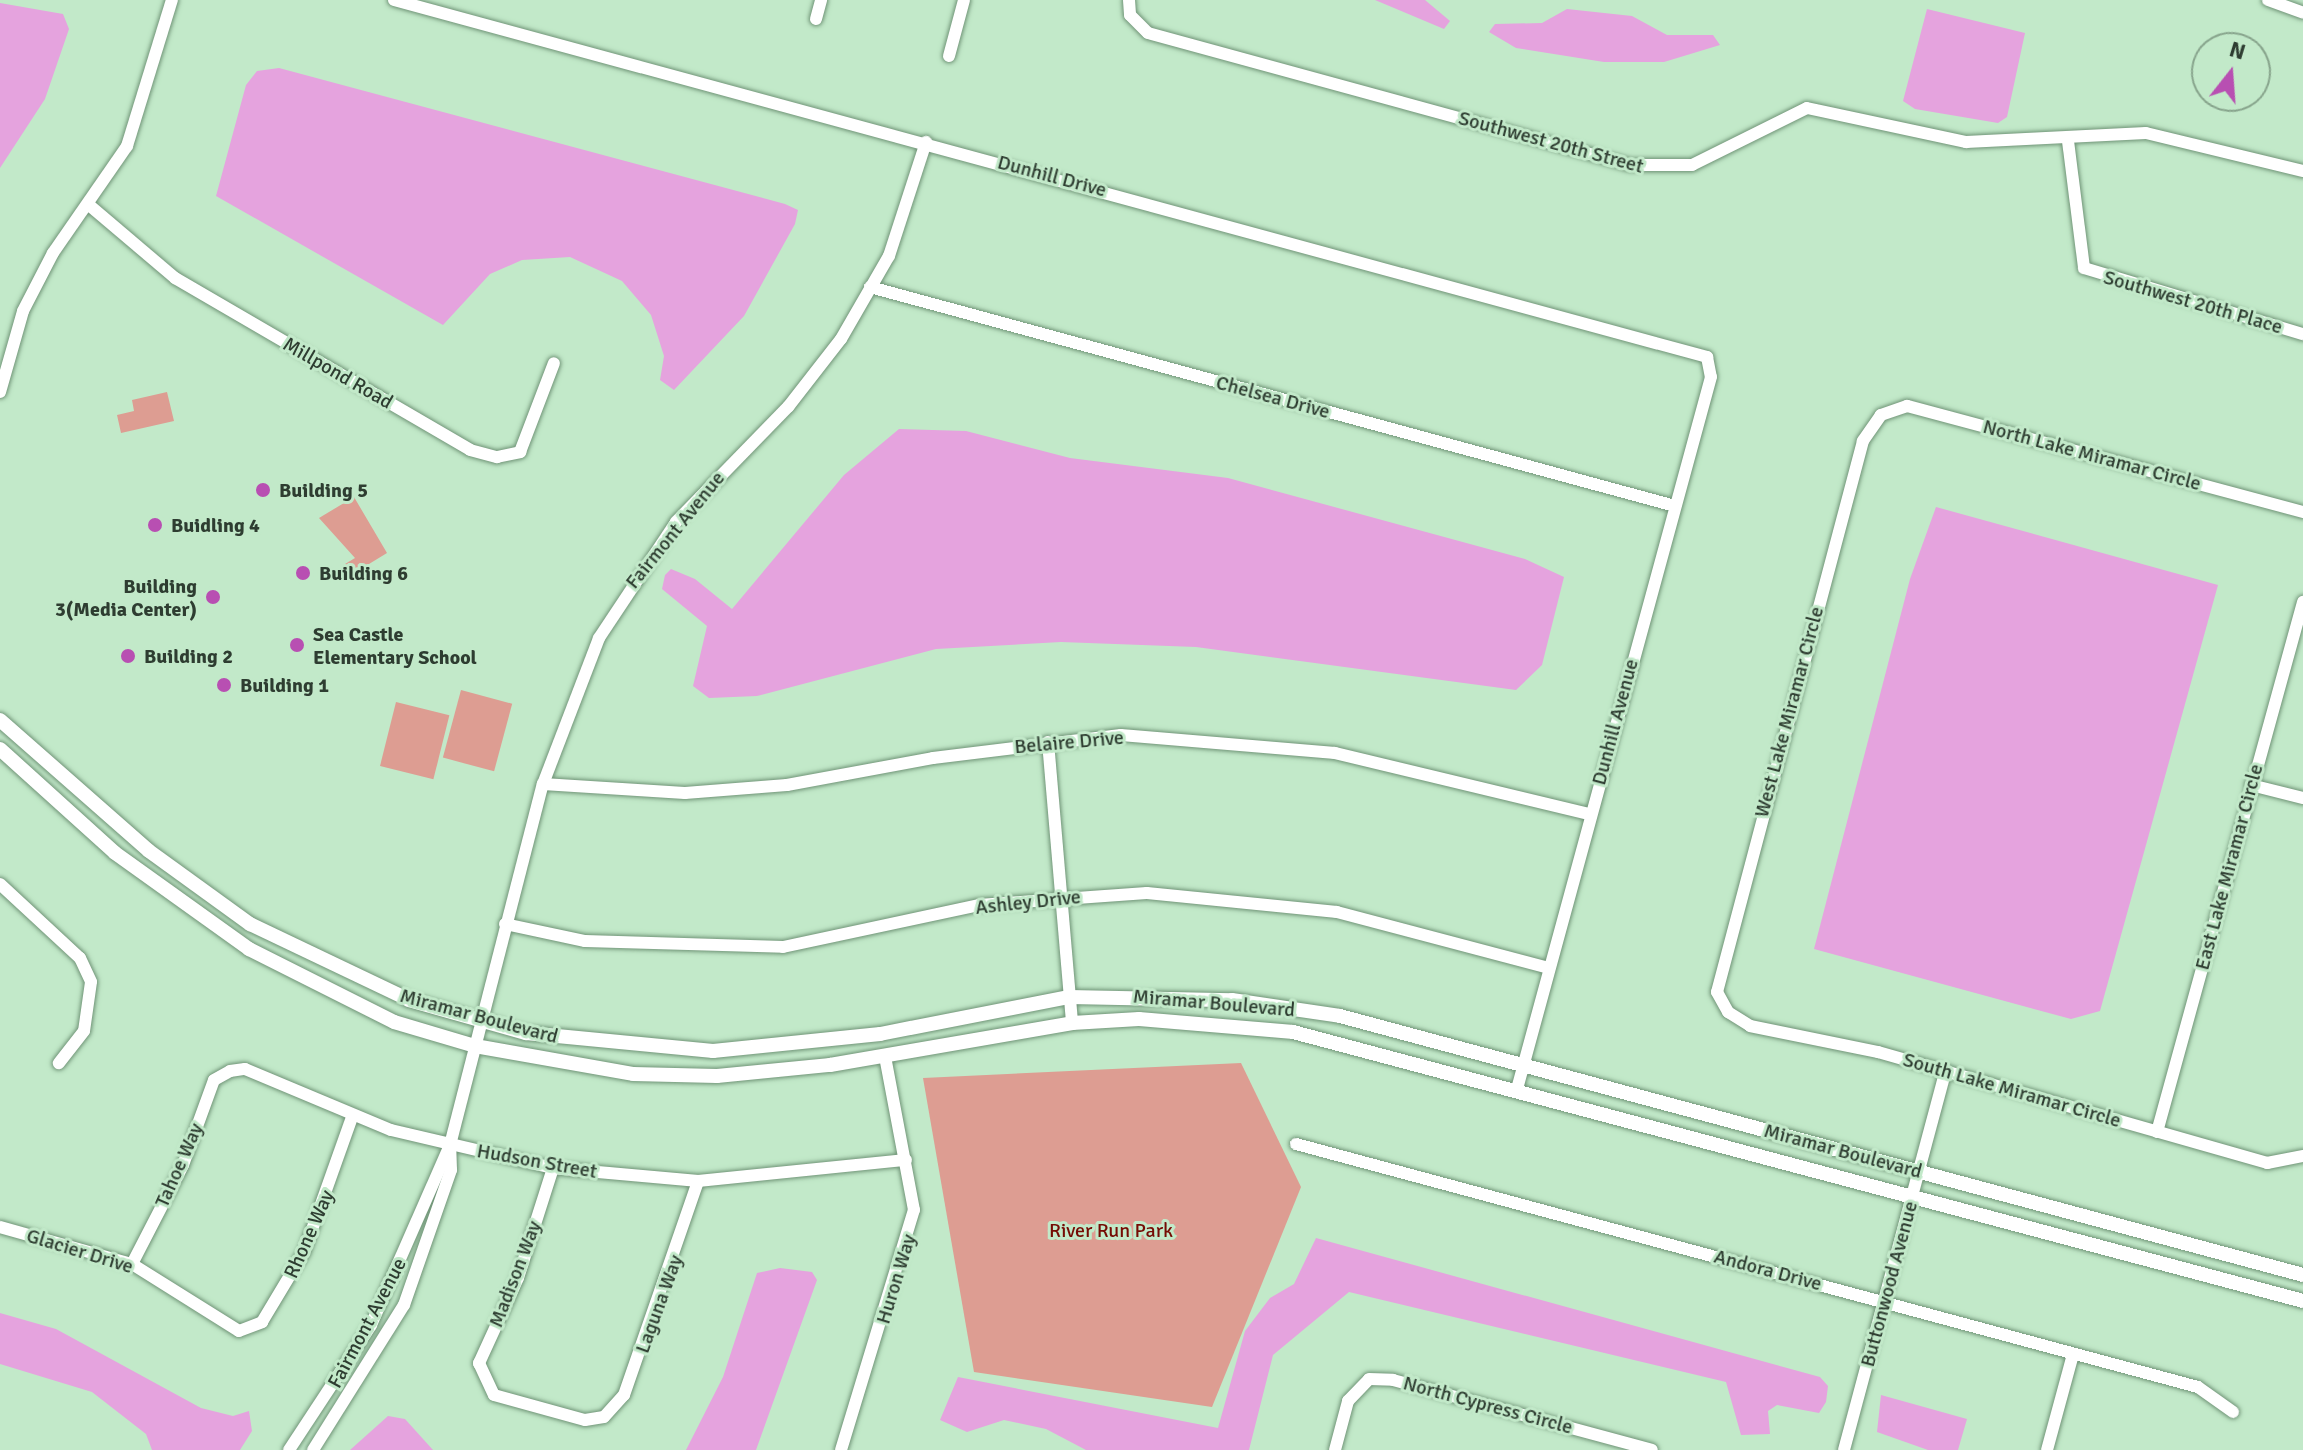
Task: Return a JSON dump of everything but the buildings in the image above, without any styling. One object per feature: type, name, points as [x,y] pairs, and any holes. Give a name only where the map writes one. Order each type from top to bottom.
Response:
[{"type":"street","points":[[0,392],[23,311],[127,146],[172,0]]},
{"type":"street","name":"Dunhill Drive","points":[[394,0],[926,142],[1707,357]]},
{"type":"street","points":[[816,19],[821,0]]},
{"type":"street","points":[[949,56],[964,0]]},
{"type":"street","name":"Southwest 20th Street","points":[[1129,0],[1130,15],[1148,33],[1663,170],[1692,165],[1807,108],[1966,142],[2068,141],[2146,133],[2303,171]]},
{"type":"street","points":[[2268,0],[2299,7]]},
{"type":"street","name":"Southwest 20th Place","points":[[2068,141],[2084,268],[2303,334]]},
{"type":"street","name":"Fairmont Avenue","points":[[289,1450],[371,1325],[450,1145],[543,784],[572,696],[633,578],[815,375],[889,256],[926,142]]},
{"type":"street","name":"Millpond Road","points":[[89,205],[175,278],[470,450],[497,457],[520,452],[554,363]]},
{"type":"street","name":"Chelsea Drive","points":[[870,287],[1675,506]]},
{"type":"street","name":"Dunhill Avenue","points":[[1517,1089],[1711,377],[1707,357]]},
{"type":"street","name":"North Lake Miramar Circle","points":[[1881,415],[1907,406],[2303,512]]},
{"type":"street","name":"West Lake Miramar Circle","points":[[1728,1012],[1717,992],[1718,971],[1863,441],[1881,415]]},
{"type":"street","name":"East Lake Miramar Circle","points":[[2157,1132],[2303,602]]},
{"type":"street","name":"Miramar Boulevard","points":[[0,720],[149,851],[250,924],[357,979],[481,1021],[577,1042],[713,1051],[880,1034],[1069,997],[1189,996],[1292,1008],[1524,1065],[2303,1275]]},
{"type":"street","name":"Belaire Drive","points":[[543,784],[685,793],[787,785],[1048,742],[1121,735],[1335,753],[1590,814]]},
{"type":"street","points":[[1048,742],[1056,896],[1072,1023]]},
{"type":"street","name":"Miramar Boulevard","points":[[0,749],[115,853],[249,949],[394,1022],[475,1046],[633,1074],[717,1076],[885,1056],[1072,1023],[1166,1020],[1293,1032],[1517,1089],[2303,1301]]},
{"type":"street","points":[[2251,785],[2303,798]]},
{"type":"street","points":[[0,884],[80,958],[91,982],[84,1031],[59,1063]]},
{"type":"street","name":"Ashley Drive","points":[[505,924],[585,941],[783,947],[1056,896],[1249,899],[1337,912],[1549,968]]},
{"type":"street","name":"South Lake Miramar Circle","points":[[1728,1012],[1810,1042],[1946,1070],[2267,1163],[2300,1159]]},
{"type":"street","name":"Huron Way","points":[[841,1450],[910,1244],[914,1210],[885,1056]]},
{"type":"street","name":"Hudson Street","points":[[230,1071],[245,1069],[352,1117],[450,1145],[553,1168],[698,1181],[906,1160]]},
{"type":"street","name":"Buttonwood Avenue","points":[[1844,1450],[1946,1070]]},
{"type":"street","name":"Tahoe Way","points":[[132,1264],[183,1165],[214,1080],[230,1071]]},
{"type":"street","name":"Rhone Way","points":[[239,1331],[262,1322],[304,1252],[352,1117]]},
{"type":"street","name":"Andora Drive","points":[[1296,1144],[2198,1387],[2233,1412]]},
{"type":"street","name":"Fairmont Avenue","points":[[313,1450],[404,1305],[451,1170],[450,1145]]},
{"type":"street","name":"Madison Way","points":[[553,1168],[518,1278],[479,1363],[483,1379],[494,1395],[585,1420],[604,1417]]},
{"type":"street","name":"Laguna Way","points":[[604,1417],[624,1395],[647,1341],[698,1181]]},
{"type":"street","name":"Glacier Drive","points":[[0,1227],[132,1264],[239,1331]]},
{"type":"street","points":[[2047,1450],[2073,1354]]},
{"type":"street","name":"North Cypress Circle","points":[[1335,1450],[1348,1401],[1369,1379],[1393,1380],[1652,1450]]},
{"type":"green space","points":[[167,392],[174,421],[121,433],[117,415],[134,411],[132,400]]},
{"type":"green space","points":[[354,497],[387,553],[351,575],[345,564],[355,558],[319,518]]},
{"type":"green space","points":[[461,690],[512,704],[494,771],[443,758]]},
{"type":"green space","points":[[396,702],[449,715],[433,779],[380,766]]},
{"type":"green space","name":"River Run Park","points":[[1241,1063],[1301,1187],[1212,1407],[974,1372],[923,1078]]},
{"type":"shaded area","points":[[1375,0],[1425,0],[1450,21],[1444,29]]},
{"type":"shaded area","points":[[0,3],[63,14],[69,29],[45,99],[0,168]]},
{"type":"shaded area","points":[[1567,9],[1632,16],[1667,35],[1713,35],[1720,45],[1664,62],[1604,62],[1516,48],[1489,32],[1495,24],[1542,23]]},
{"type":"shaded area","points":[[1927,9],[2025,33],[2007,117],[1998,123],[1915,109],[1903,101]]},
{"type":"shaded area","points":[[279,68],[785,204],[798,210],[795,224],[744,316],[674,390],[660,380],[664,356],[651,315],[622,281],[570,257],[522,260],[490,274],[443,325],[216,196],[246,85],[257,71]]},
{"type":"shaded area","points":[[899,429],[966,431],[1070,458],[1228,478],[1525,559],[1564,577],[1542,665],[1516,690],[1196,647],[1061,642],[936,649],[757,696],[709,698],[693,686],[707,626],[662,589],[665,575],[671,569],[695,579],[732,609],[844,475]]},
{"type":"shaded area","points":[[1936,507],[2218,585],[2100,1011],[2071,1019],[1814,949],[1910,579]]},
{"type":"shaded area","points":[[1316,1238],[1820,1377],[1828,1386],[1826,1402],[1819,1413],[1777,1405],[1768,1411],[1770,1434],[1741,1435],[1726,1382],[1349,1292],[1273,1355],[1249,1450],[1086,1450],[1046,1429],[1004,1420],[967,1432],[940,1420],[958,1377],[1218,1428],[1245,1331],[1270,1298],[1294,1284]]},
{"type":"shaded area","points":[[780,1268],[812,1272],[817,1280],[756,1450],[686,1450],[723,1377],[757,1273]]},
{"type":"shaded area","points":[[0,1313],[56,1329],[201,1408],[233,1416],[249,1411],[252,1431],[240,1450],[152,1450],[146,1434],[92,1392],[0,1364]]},
{"type":"shaded area","points":[[1881,1395],[1967,1419],[1958,1450],[1928,1450],[1877,1432]]},
{"type":"shaded area","points":[[388,1416],[405,1419],[433,1450],[350,1450]]},
{"type":"place","name":"Building 5","points":[[263,490]]},
{"type":"place","name":"Buidling 4","points":[[155,525]]},
{"type":"place","name":"Building 6","points":[[303,573]]},
{"type":"place","name":"Building 3(Media Center)","points":[[213,597]]},
{"type":"place","name":"Sea Castle Elementary School","points":[[297,645]]},
{"type":"place","name":"Building 2","points":[[128,656]]},
{"type":"place","name":"Building 1","points":[[224,685]]}]
